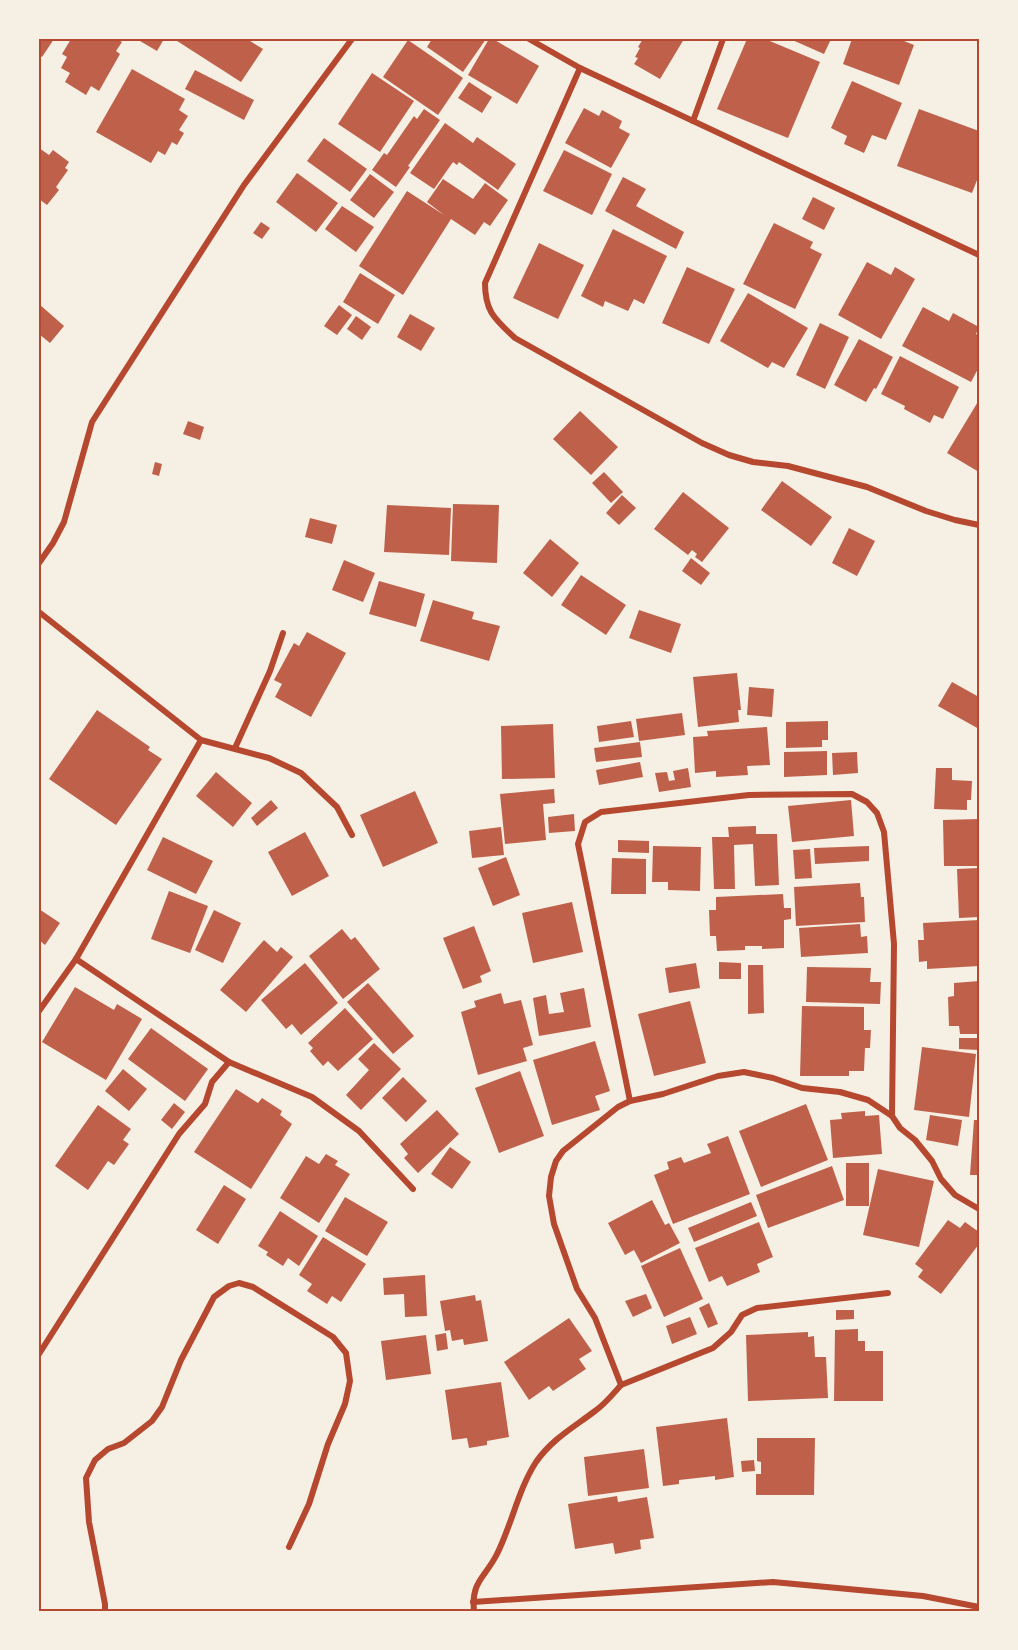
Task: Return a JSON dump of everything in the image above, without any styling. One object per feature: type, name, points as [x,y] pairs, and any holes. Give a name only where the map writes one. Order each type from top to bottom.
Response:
[{"type":"street","points":[[39,563],[64,522],[92,422],[244,185],[352,39]]},
{"type":"street","points":[[529,39],[580,68],[979,255]]},
{"type":"street","points":[[693,121],[723,39]]},
{"type":"street","points":[[580,68],[485,283],[485,299],[492,315],[514,338],[711,447],[753,462],[788,466],[867,487],[926,511],[979,525]]},
{"type":"street","points":[[39,612],[201,740],[269,758],[301,773],[337,807],[352,835]]},
{"type":"street","points":[[235,748],[270,672],[283,633]]},
{"type":"street","points":[[39,1011],[76,960],[201,740]]},
{"type":"street","points":[[630,1101],[578,844],[585,822],[601,812],[749,795],[852,794],[867,802],[877,813],[884,832],[894,944],[892,1116]]},
{"type":"street","points":[[76,960],[230,1062],[312,1097],[358,1131],[413,1189]]},
{"type":"street","points":[[39,1354],[179,1134],[205,1104],[212,1082],[230,1062]]},
{"type":"street","points":[[621,1385],[595,1318],[577,1289],[554,1224],[549,1196],[551,1177],[556,1161],[563,1151],[618,1107],[630,1101],[663,1094],[718,1076],[744,1072],[773,1077],[802,1088],[819,1089],[868,1100],[892,1116],[932,1161],[941,1179],[955,1195],[979,1209]]},
{"type":"street","points":[[105,1611],[89,1522],[86,1478],[95,1460],[108,1449],[124,1443],[152,1421],[162,1407],[181,1360],[214,1297],[229,1286],[239,1283],[253,1287],[333,1337],[346,1353],[350,1381],[345,1404],[328,1444],[309,1504],[290,1547]]},
{"type":"street","points":[[474,1611],[473,1602],[477,1584],[497,1554],[510,1524],[522,1486],[537,1460],[555,1440],[597,1410],[621,1385],[713,1348],[731,1332],[742,1315],[757,1308],[888,1293]]},
{"type":"street","points":[[473,1602],[773,1582],[923,1596],[979,1608]]},
{"type":"building","points":[[39,39],[54,39],[42,57],[39,55]]},
{"type":"building","points":[[71,39],[117,39],[122,42],[116,51],[120,54],[99,91],[91,86],[86,95],[65,82],[70,73],[61,68],[67,57],[62,54]]},
{"type":"building","points":[[142,39],[164,39],[157,51],[140,41]]},
{"type":"building","points":[[174,39],[247,39],[263,49],[241,82]]},
{"type":"building","points":[[432,39],[486,39],[463,72],[427,47]]},
{"type":"building","points":[[489,39],[493,39],[539,66],[517,104],[468,75]]},
{"type":"building","points":[[643,39],[684,39],[660,79],[634,64],[638,58],[635,57],[640,48],[638,47]]},
{"type":"building","points":[[747,39],[765,39],[820,62],[788,138],[717,109]]},
{"type":"building","points":[[790,39],[831,39],[824,54]]},
{"type":"building","points":[[852,39],[899,39],[914,45],[899,85],[843,64]]},
{"type":"building","points":[[408,40],[463,78],[438,115],[383,77]]},
{"type":"building","points":[[132,69],[185,99],[179,110],[188,116],[179,130],[184,133],[177,145],[172,142],[165,155],[158,151],[151,163],[96,132]]},
{"type":"building","points":[[195,70],[254,100],[244,120],[185,89]]},
{"type":"building","points":[[372,73],[414,101],[380,152],[338,124]]},
{"type":"building","points":[[852,81],[902,103],[886,140],[872,135],[864,153],[844,144],[847,136],[831,128]]},
{"type":"building","points":[[469,82],[492,97],[482,113],[458,98]]},
{"type":"building","points":[[584,108],[599,116],[602,110],[622,121],[619,128],[630,134],[611,168],[565,143]]},
{"type":"building","points":[[424,109],[440,120],[396,187],[372,170],[384,153],[387,155],[414,116],[417,119]]},
{"type":"building","points":[[919,109],[979,131],[979,175],[972,193],[897,166]]},
{"type":"building","points":[[445,123],[473,143],[477,137],[516,164],[498,190],[459,162],[457,165],[453,162],[434,189],[410,173]]},
{"type":"building","points":[[324,138],[367,169],[350,192],[307,161]]},
{"type":"building","points":[[39,148],[49,155],[53,150],[69,162],[65,168],[68,170],[56,187],[59,190],[47,205],[39,199]]},
{"type":"building","points":[[564,150],[612,174],[592,215],[543,191]]},
{"type":"building","points":[[297,173],[338,203],[316,232],[276,202]]},
{"type":"building","points":[[370,174],[394,192],[374,218],[350,200]]},
{"type":"building","points":[[623,177],[646,189],[636,206],[684,232],[676,249],[605,211]]},
{"type":"building","points":[[443,179],[473,199],[485,183],[508,200],[490,226],[484,222],[475,235],[451,219],[403,295],[359,266],[407,191],[444,215],[427,202]]},
{"type":"building","points":[[813,197],[835,208],[824,230],[802,219]]},
{"type":"building","points":[[342,206],[374,227],[356,252],[325,229]]},
{"type":"building","points":[[261,222],[270,228],[262,239],[253,233]]},
{"type":"building","points":[[774,223],[813,242],[810,248],[822,254],[795,309],[743,284]]},
{"type":"building","points":[[613,229],[667,256],[644,304],[634,299],[628,311],[605,301],[603,307],[581,296]]},
{"type":"building","points":[[539,243],[584,265],[558,319],[513,298]]},
{"type":"building","points":[[867,262],[891,275],[895,267],[915,279],[881,339],[838,315]]},
{"type":"building","points":[[687,267],[735,289],[709,344],[662,323]]},
{"type":"building","points":[[360,273],[395,295],[378,324],[343,302]]},
{"type":"building","points":[[748,293],[808,328],[784,368],[772,362],[768,368],[720,341]]},
{"type":"building","points":[[39,304],[64,326],[50,343],[39,334]]},
{"type":"building","points":[[339,305],[352,315],[337,335],[324,326]]},
{"type":"building","points":[[923,307],[949,321],[953,313],[979,327],[976,334],[979,336],[979,367],[971,382],[902,346]]},
{"type":"building","points":[[410,314],[435,328],[421,351],[397,337]]},
{"type":"building","points":[[356,316],[371,327],[362,340],[347,329]]},
{"type":"building","points":[[820,323],[849,337],[825,389],[796,375]]},
{"type":"building","points":[[859,339],[893,357],[876,389],[874,388],[866,402],[834,385]]},
{"type":"building","points":[[900,356],[959,387],[943,419],[934,415],[930,423],[904,409],[905,406],[881,394]]},
{"type":"building","points":[[979,400],[979,472],[947,453]]},
{"type":"building","points":[[580,411],[618,447],[591,475],[553,439]]},
{"type":"building","points":[[188,421],[204,427],[200,440],[183,434]]},
{"type":"building","points":[[155,462],[162,464],[159,476],[152,474]]},
{"type":"building","points":[[604,472],[623,492],[611,503],[592,483]]},
{"type":"building","points":[[782,481],[832,517],[811,546],[761,510]]},
{"type":"building","points":[[683,492],[729,528],[702,562],[695,557],[697,554],[692,550],[688,555],[654,529]]},
{"type":"building","points":[[622,495],[636,508],[619,525],[606,513]]},
{"type":"building","points":[[453,504],[499,505],[497,563],[451,561]]},
{"type":"building","points":[[387,505],[451,508],[449,555],[384,552]]},
{"type":"building","points":[[310,518],[337,525],[332,544],[305,537]]},
{"type":"building","points":[[849,528],[875,541],[857,576],[832,563]]},
{"type":"building","points":[[550,539],[579,563],[552,597],[523,573]]},
{"type":"building","points":[[691,558],[710,573],[701,585],[682,571]]},
{"type":"building","points":[[344,560],[375,573],[363,602],[332,590]]},
{"type":"building","points":[[581,575],[626,605],[606,635],[561,605]]},
{"type":"building","points":[[379,581],[425,594],[416,627],[369,614]]},
{"type":"building","points":[[433,600],[474,612],[472,619],[500,626],[489,661],[420,641]]},
{"type":"building","points":[[639,610],[681,624],[671,653],[629,638]]},
{"type":"building","points":[[307,632],[346,653],[311,717],[275,697],[282,684],[274,680],[294,643],[299,646]]},
{"type":"building","points":[[737,673],[741,710],[738,710],[739,722],[698,727],[693,677]]},
{"type":"building","points":[[952,682],[979,697],[979,729],[938,706]]},
{"type":"building","points":[[749,687],[774,689],[772,717],[747,715]]},
{"type":"building","points":[[97,710],[150,747],[148,750],[162,759],[116,825],[49,779]]},
{"type":"building","points":[[682,713],[685,735],[639,741],[636,719]]},
{"type":"building","points":[[631,721],[634,737],[599,742],[597,726]]},
{"type":"building","points":[[828,721],[828,740],[822,740],[822,747],[786,748],[786,722]]},
{"type":"building","points":[[553,724],[555,778],[502,779],[501,726]]},
{"type":"building","points":[[767,727],[770,765],[747,766],[748,775],[716,777],[716,771],[695,773],[693,737],[708,736],[707,731]]},
{"type":"building","points":[[640,742],[642,757],[596,762],[594,748]]},
{"type":"building","points":[[827,751],[827,775],[784,777],[784,752]]},
{"type":"building","points":[[857,752],[858,773],[833,775],[832,753]]},
{"type":"building","points":[[640,762],[643,777],[599,785],[596,770]]},
{"type":"building","points":[[688,768],[691,787],[659,792],[655,773],[667,772],[669,781],[675,780],[673,771]]},
{"type":"building","points":[[936,768],[952,768],[952,780],[972,781],[971,800],[967,800],[967,810],[934,809]]},
{"type":"building","points":[[216,772],[252,803],[233,827],[196,796]]},
{"type":"building","points":[[554,789],[555,803],[543,804],[546,840],[505,844],[500,794]]},
{"type":"building","points":[[415,791],[438,843],[383,867],[360,815]]},
{"type":"building","points":[[271,800],[278,808],[257,826],[251,818]]},
{"type":"building","points":[[851,800],[854,836],[792,842],[788,806]]},
{"type":"building","points":[[574,814],[575,831],[549,833],[548,817]]},
{"type":"building","points":[[978,819],[979,866],[944,866],[943,820]]},
{"type":"building","points":[[756,826],[756,834],[777,834],[779,885],[755,886],[753,844],[734,845],[735,889],[714,889],[712,837],[729,837],[728,827]]},
{"type":"building","points":[[501,827],[504,855],[472,858],[469,831]]},
{"type":"building","points":[[305,832],[329,876],[292,896],[268,852]]},
{"type":"building","points":[[163,837],[213,861],[196,894],[147,870]]},
{"type":"building","points":[[618,840],[649,841],[649,853],[618,852]]},
{"type":"building","points":[[653,846],[701,847],[700,891],[668,890],[668,882],[652,882]]},
{"type":"building","points":[[869,846],[869,861],[815,864],[814,848]]},
{"type":"building","points":[[810,849],[812,878],[795,879],[793,850]]},
{"type":"building","points":[[506,857],[520,895],[493,906],[478,868]]},
{"type":"building","points":[[612,858],[646,859],[646,894],[611,894]]},
{"type":"building","points":[[979,868],[979,917],[959,918],[957,869]]},
{"type":"building","points":[[860,883],[861,897],[864,897],[865,922],[796,926],[794,887]]},
{"type":"building","points":[[169,891],[208,906],[190,953],[151,939]]},
{"type":"building","points":[[783,894],[784,908],[791,908],[791,919],[784,920],[784,948],[762,949],[762,946],[745,946],[745,950],[717,951],[716,936],[710,936],[709,910],[716,910],[716,897]]},
{"type":"building","points":[[572,902],[583,952],[533,963],[522,913]]},
{"type":"building","points":[[39,909],[60,923],[45,945],[39,940]]},
{"type":"building","points":[[214,910],[241,923],[223,963],[195,950]]},
{"type":"building","points":[[979,920],[979,966],[927,969],[927,961],[919,962],[918,940],[924,940],[923,923]]},
{"type":"building","points":[[860,924],[861,937],[867,936],[868,953],[801,957],[799,928]]},
{"type":"building","points":[[474,926],[491,971],[480,976],[482,982],[463,989],[443,938]]},
{"type":"building","points":[[342,929],[351,940],[355,937],[380,969],[343,999],[309,956]]},
{"type":"building","points":[[264,940],[277,952],[281,947],[293,957],[246,1012],[220,990]]},
{"type":"building","points":[[719,962],[741,963],[741,979],[719,979]]},
{"type":"building","points":[[305,963],[338,1003],[301,1035],[292,1024],[286,1029],[261,1000]]},
{"type":"building","points":[[696,963],[700,988],[669,993],[665,968]]},
{"type":"building","points":[[748,965],[763,965],[764,1013],[748,1014]]},
{"type":"building","points":[[807,967],[871,968],[870,982],[881,982],[880,1004],[806,1002]]},
{"type":"building","points":[[979,981],[979,1034],[960,1034],[959,1026],[949,1026],[948,997],[954,996],[954,983]]},
{"type":"building","points":[[368,983],[414,1036],[393,1054],[347,1002]]},
{"type":"building","points":[[75,987],[114,1010],[117,1004],[142,1019],[106,1080],[42,1042]]},
{"type":"building","points":[[584,988],[591,1027],[539,1036],[533,998],[546,995],[549,1014],[564,1012],[560,993]]},
{"type":"building","points":[[501,993],[504,1004],[521,1000],[533,1045],[523,1048],[527,1061],[478,1075],[461,1012],[476,1007],[474,1001]]},
{"type":"building","points":[[690,1001],[706,1063],[654,1076],[638,1014]]},
{"type":"building","points":[[802,1006],[864,1007],[864,1030],[871,1030],[870,1048],[865,1048],[864,1071],[849,1071],[849,1076],[800,1076]]},
{"type":"building","points":[[345,1008],[373,1039],[338,1071],[328,1061],[323,1066],[310,1051],[313,1048],[308,1043]]},
{"type":"building","points":[[151,1028],[208,1069],[185,1101],[128,1059]]},
{"type":"building","points":[[959,1038],[979,1038],[979,1050],[959,1049]]},
{"type":"building","points":[[595,1041],[610,1091],[595,1096],[600,1110],[552,1125],[533,1060]]},
{"type":"building","points":[[374,1043],[401,1069],[361,1110],[346,1095],[369,1070],[358,1059]]},
{"type":"building","points":[[922,1047],[976,1054],[969,1117],[914,1110]]},
{"type":"building","points":[[123,1069],[147,1089],[129,1111],[105,1091]]},
{"type":"building","points":[[520,1071],[544,1136],[499,1153],[475,1088]]},
{"type":"building","points":[[403,1077],[427,1101],[406,1122],[382,1098]]},
{"type":"building","points":[[236,1089],[258,1103],[262,1098],[282,1111],[280,1115],[292,1124],[251,1189],[194,1152]]},
{"type":"building","points":[[174,1103],[185,1112],[172,1129],[161,1120]]},
{"type":"building","points":[[806,1104],[828,1160],[761,1187],[739,1131]]},
{"type":"building","points":[[98,1105],[131,1129],[123,1140],[129,1144],[114,1165],[108,1161],[88,1190],[55,1166]]},
{"type":"building","points":[[437,1110],[459,1134],[418,1173],[404,1158],[408,1154],[400,1144]]},
{"type":"building","points":[[865,1111],[865,1116],[879,1115],[882,1154],[833,1158],[830,1120],[842,1119],[841,1113]]},
{"type":"building","points":[[930,1115],[962,1120],[958,1146],[926,1140]]},
{"type":"building","points":[[974,1120],[979,1120],[979,1175],[970,1175]]},
{"type":"building","points":[[728,1136],[750,1194],[673,1224],[654,1175],[669,1169],[667,1162],[681,1157],[684,1163],[711,1153],[707,1144]]},
{"type":"building","points":[[450,1147],[471,1162],[452,1189],[431,1174]]},
{"type":"building","points":[[326,1154],[338,1161],[335,1165],[350,1174],[319,1223],[280,1198],[306,1156],[319,1164]]},
{"type":"building","points":[[846,1163],[869,1163],[869,1206],[846,1206]]},
{"type":"building","points":[[832,1166],[844,1200],[768,1228],[756,1195]]},
{"type":"building","points":[[878,1169],[934,1181],[919,1247],[863,1235]]},
{"type":"building","points":[[224,1185],[246,1199],[218,1244],[196,1230]]},
{"type":"building","points":[[345,1197],[388,1222],[367,1256],[325,1231]]},
{"type":"building","points":[[652,1200],[665,1225],[669,1223],[680,1243],[641,1263],[634,1250],[625,1255],[608,1223]]},
{"type":"building","points":[[751,1202],[757,1216],[694,1242],[688,1228]]},
{"type":"building","points":[[280,1211],[318,1236],[299,1266],[288,1258],[283,1266],[266,1255],[268,1252],[258,1246]]},
{"type":"building","points":[[948,1220],[960,1228],[965,1222],[979,1232],[979,1244],[941,1294],[918,1277],[923,1270],[915,1264]]},
{"type":"building","points":[[759,1222],[773,1257],[757,1264],[760,1272],[727,1286],[722,1276],[709,1282],[695,1248]]},
{"type":"building","points":[[323,1237],[366,1264],[341,1302],[332,1296],[327,1304],[307,1291],[312,1284],[299,1275]]},
{"type":"building","points":[[680,1248],[703,1299],[664,1317],[641,1266]]},
{"type":"building","points":[[425,1275],[427,1316],[405,1317],[404,1294],[384,1295],[383,1278]]},
{"type":"building","points":[[646,1294],[652,1308],[633,1317],[625,1301]]},
{"type":"building","points":[[475,1295],[476,1301],[481,1300],[488,1341],[464,1345],[463,1339],[452,1341],[450,1330],[445,1331],[440,1301]]},
{"type":"building","points":[[709,1303],[718,1324],[708,1328],[699,1308]]},
{"type":"building","points":[[836,1310],[854,1310],[854,1319],[836,1320]]},
{"type":"building","points":[[690,1317],[697,1334],[672,1344],[666,1326]]},
{"type":"building","points":[[569,1318],[592,1351],[579,1359],[586,1369],[553,1391],[549,1386],[529,1400],[504,1362]]},
{"type":"building","points":[[858,1329],[858,1341],[865,1341],[865,1351],[883,1351],[883,1401],[834,1401],[835,1330]]},
{"type":"building","points":[[808,1332],[808,1337],[814,1336],[815,1357],[826,1357],[828,1398],[748,1401],[746,1335]]},
{"type":"building","points":[[446,1333],[448,1349],[437,1351],[435,1335]]},
{"type":"building","points":[[426,1335],[431,1374],[386,1380],[381,1341]]},
{"type":"building","points":[[501,1382],[509,1437],[487,1441],[487,1445],[469,1448],[467,1438],[452,1440],[445,1390]]},
{"type":"building","points":[[727,1418],[734,1477],[715,1480],[715,1476],[679,1480],[679,1484],[663,1486],[656,1427]]},
{"type":"building","points":[[757,1438],[815,1438],[814,1495],[756,1495],[756,1474],[761,1474],[761,1462],[757,1461]]},
{"type":"building","points":[[644,1449],[649,1488],[588,1496],[584,1457]]},
{"type":"building","points":[[754,1460],[755,1471],[742,1472],[741,1461]]},
{"type":"building","points":[[617,1496],[618,1502],[647,1497],[654,1538],[640,1540],[641,1549],[615,1554],[613,1543],[575,1549],[568,1504]]}]
